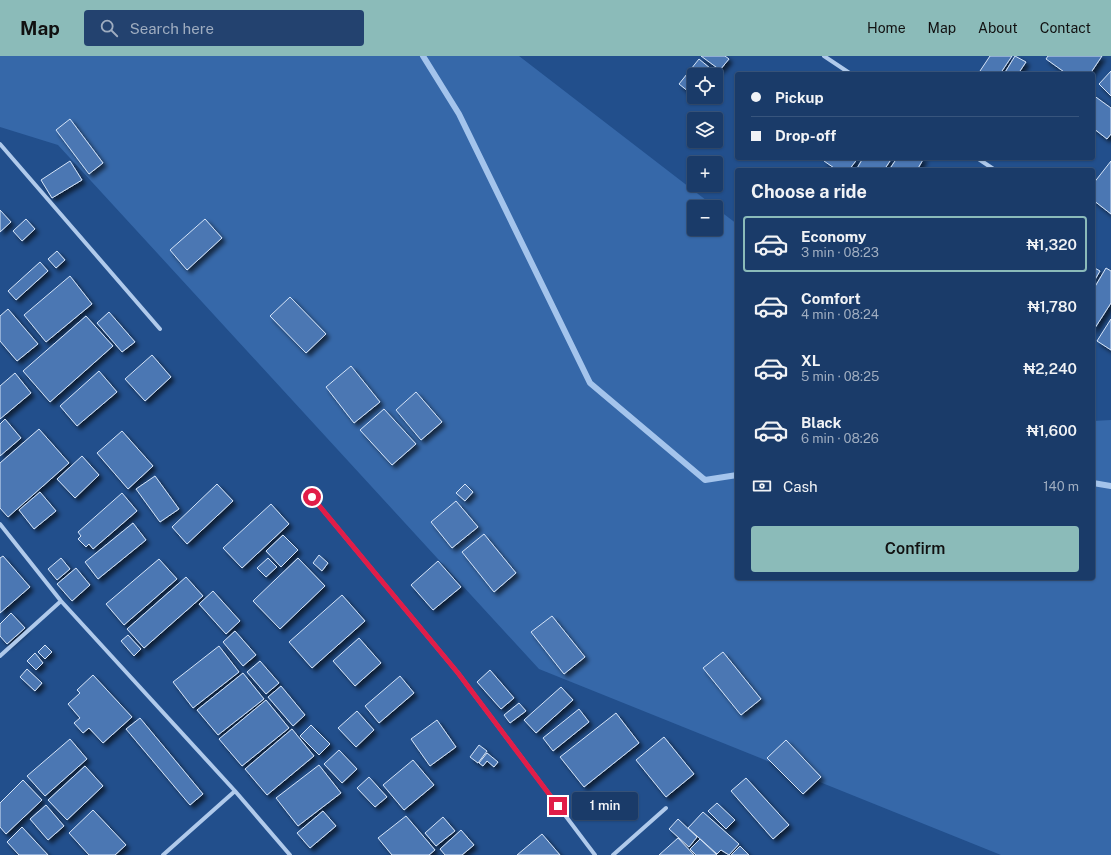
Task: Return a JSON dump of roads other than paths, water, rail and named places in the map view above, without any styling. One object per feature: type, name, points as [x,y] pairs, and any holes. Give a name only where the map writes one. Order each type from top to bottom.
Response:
[{"type":"street","points":[[824,56],[848,72]]},
{"type":"street","points":[[0,144],[160,329]]},
{"type":"street","points":[[980,160],[992,168]]},
{"type":"street","points":[[312,497],[458,673],[595,855]]},
{"type":"street","points":[[0,524],[61,601],[235,791],[290,855]]},
{"type":"street","points":[[0,656],[61,601]]},
{"type":"street","points":[[163,855],[235,791]]},
{"type":"street","points":[[613,855],[666,808]]},
{"type":"waterway","points":[[423,56],[459,114],[590,383],[705,480],[735,475]]},
{"type":"waterway","points":[[1095,483],[1111,486]]}]
